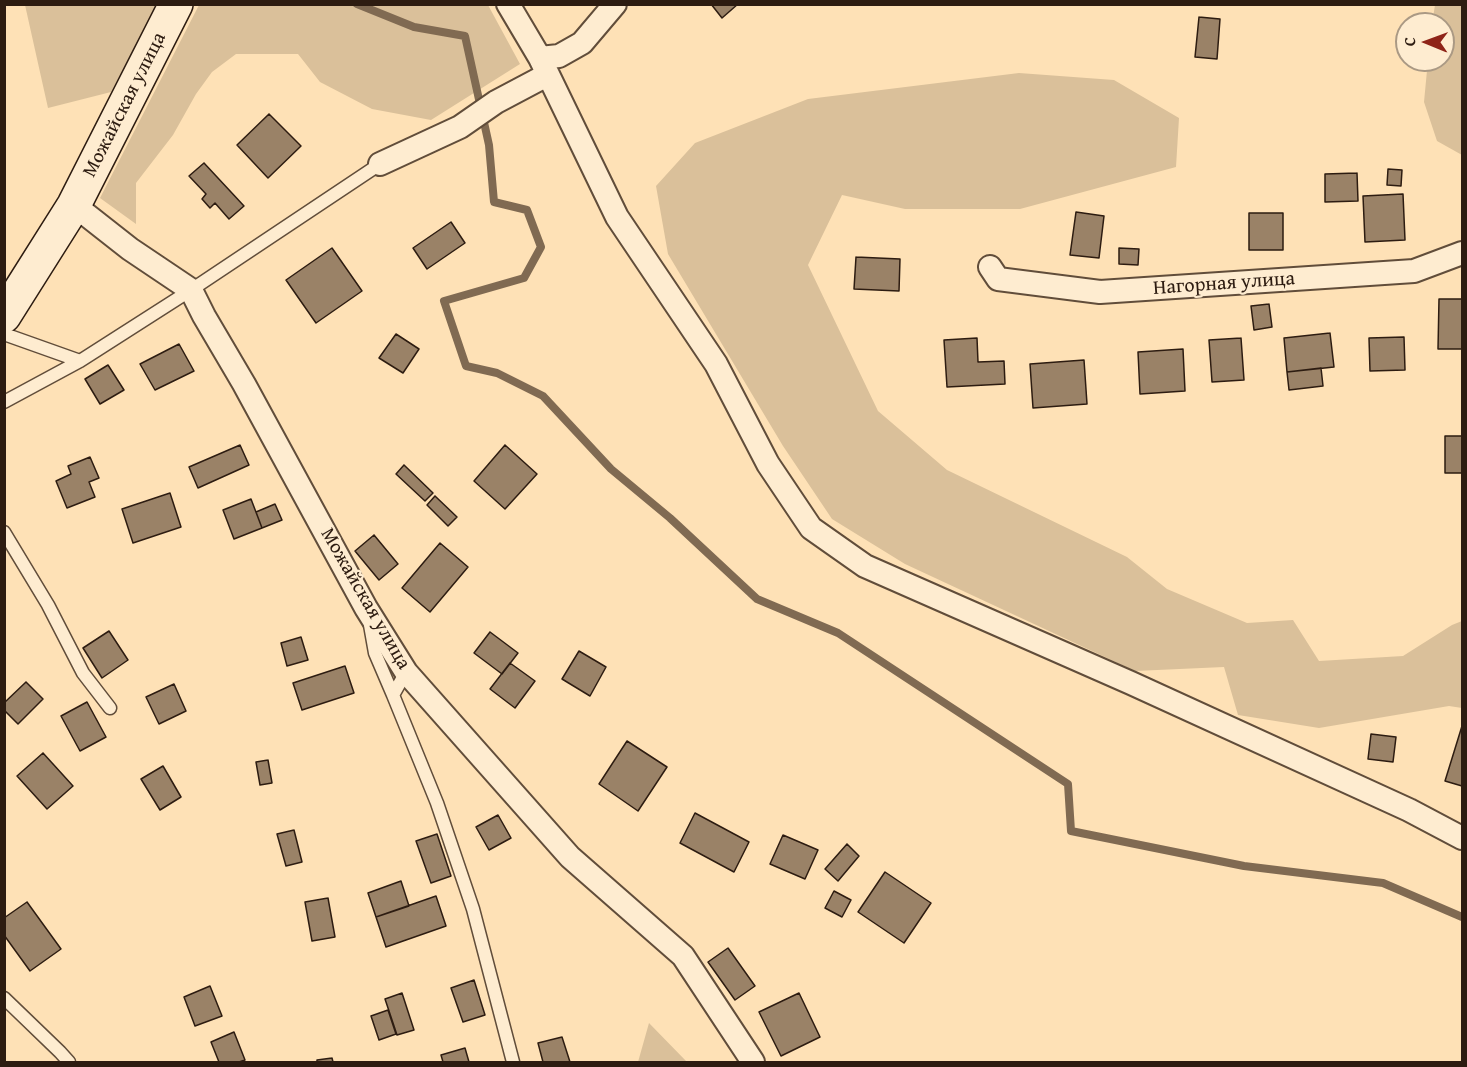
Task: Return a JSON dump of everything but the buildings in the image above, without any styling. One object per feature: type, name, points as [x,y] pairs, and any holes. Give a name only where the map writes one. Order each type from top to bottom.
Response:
[{"type":"street","name":"Можайская улица","points":[[4,316],[74,205],[176,4]]},
{"type":"street","points":[[508,4],[544,66],[617,217],[716,364],[768,464],[811,528],[865,567],[1153,692],[1409,810],[1462,838]]},
{"type":"street","points":[[380,164],[460,127],[558,56],[582,43],[615,4]]},
{"type":"street","name":"Можайская улица","points":[[74,205],[130,249],[191,290],[366,608],[406,672],[570,857],[682,957],[753,1062]]},
{"type":"street","name":"Нагорная улица","points":[[990,267],[998,279],[1100,292],[1414,271],[1462,254]]},
{"type":"lane","points":[[4,402],[80,361],[380,164]]},
{"type":"lane","points":[[4,334],[80,361]]},
{"type":"lane","points":[[4,532],[48,605],[83,673],[110,708]]},
{"type":"lane","points":[[366,608],[375,653],[438,804],[473,909],[513,1062]]},
{"type":"lane","points":[[393,695],[406,672]]},
{"type":"lane","points":[[4,998],[69,1062]]},
{"type":"shaded area","points":[[25,4],[157,5],[111,92],[48,108]]},
{"type":"shaded area","points":[[199,5],[488,5],[520,64],[431,120],[372,109],[320,82],[298,54],[236,54],[212,72],[196,94],[173,135],[136,183],[136,224],[100,198]]},
{"type":"shaded area","points":[[1435,5],[1462,5],[1462,155],[1437,141],[1424,102],[1427,72],[1455,72],[1455,12],[1434,12]]},
{"type":"shaded area","points":[[1019,73],[1114,80],[1179,118],[1176,167],[1020,209],[905,209],[842,195],[808,265],[878,411],[947,470],[1127,557],[1167,589],[1247,623],[1293,620],[1319,661],[1403,656],[1462,621],[1462,708],[1449,706],[1319,728],[1238,715],[1224,667],[1135,671],[905,564],[832,519],[783,446],[668,254],[656,186],[695,143],[808,99]]},
{"type":"shaded area","points":[[649,1023],[687,1062],[638,1062]]},
{"type":"waterway","points":[[357,4],[414,27],[465,36],[489,145],[494,202],[527,210],[541,247],[524,278],[444,301],[466,366],[497,373],[543,396],[611,469],[670,518],[757,599],[838,633],[1068,784],[1071,831],[1244,866],[1383,883],[1462,917]]}]
